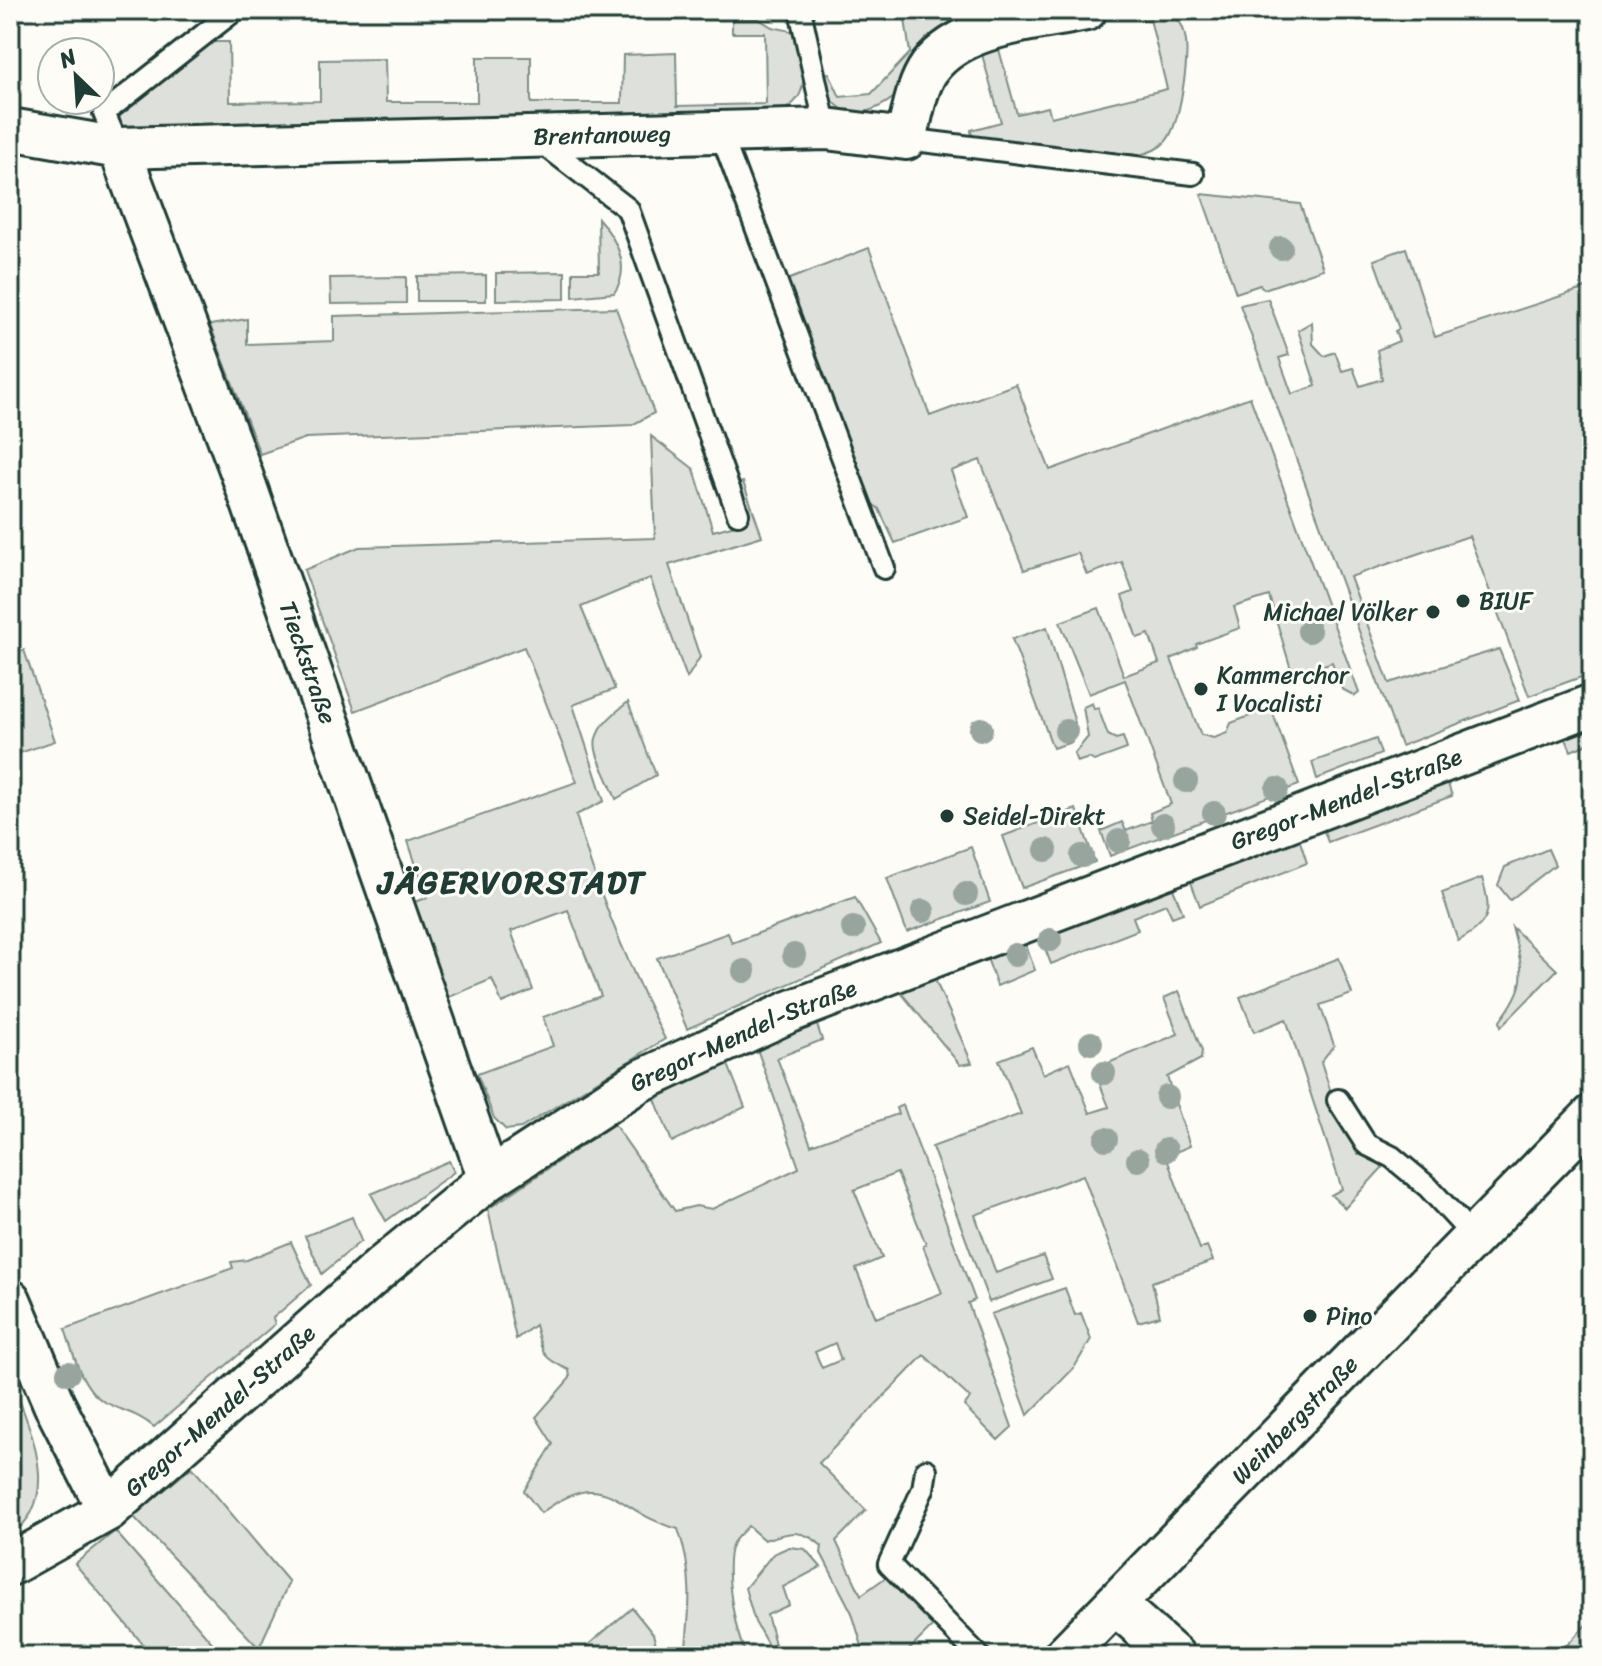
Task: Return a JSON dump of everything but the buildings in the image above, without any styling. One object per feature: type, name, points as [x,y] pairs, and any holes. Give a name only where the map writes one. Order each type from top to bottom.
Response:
[{"type":"street","points":[[906,139],[929,68],[949,51],[972,35],[1086,10]]},
{"type":"street","name":"Brentanoweg","points":[[10,129],[119,148],[826,129],[906,139]]},
{"type":"street","name":"Tieckstraße","points":[[119,148],[241,472],[489,1179]]},
{"type":"street","name":"Gregor-Mendel-Straße","points":[[10,1565],[108,1510],[383,1266],[489,1179],[638,1082],[789,1012],[1592,705]]},
{"type":"street","name":"Weinbergstraße","points":[[1064,1656],[1592,1116]]},
{"type":"street","points":[[10,1300],[54,1404],[108,1510]]},
{"type":"street","points":[[1115,1604],[1174,1656]]},
{"type":"lane","points":[[119,148],[104,113],[235,10]]},
{"type":"lane","points":[[800,10],[826,129]]},
{"type":"lane","points":[[721,134],[884,568]]},
{"type":"lane","points":[[536,138],[628,209],[738,514]]},
{"type":"lane","name":"Brentanoweg","points":[[906,139],[1193,174]]},
{"type":"lane","points":[[1338,1100],[1366,1144],[1392,1157],[1428,1187],[1473,1236]]},
{"type":"lane","points":[[926,1470],[923,1489],[889,1564],[979,1656]]},
{"type":"shaded area","points":[[947,10],[951,28],[920,71],[895,96],[866,112],[848,114],[827,97],[822,74],[829,73],[840,97],[871,94],[910,53],[905,19]]},
{"type":"shaded area","points":[[1140,10],[1168,10],[1179,21],[1185,36],[1183,90],[1176,121],[1160,146],[1138,155],[972,138],[971,130],[1001,122],[981,51],[998,46],[1017,114],[1048,107],[1051,117],[1167,89],[1150,19],[1143,20]]},
{"type":"shaded area","points":[[757,18],[772,27],[796,32],[803,67],[802,89],[791,106],[779,112],[123,134],[118,109],[202,42],[229,42],[230,102],[320,101],[320,60],[385,59],[386,102],[477,102],[477,57],[531,57],[531,103],[622,103],[623,55],[676,53],[677,106],[766,104],[765,33],[732,33],[732,19]]},
{"type":"shaded area","points":[[1201,194],[1300,204],[1323,269],[1264,289],[1260,285],[1236,293]]},
{"type":"shaded area","points":[[598,218],[620,254],[622,273],[619,283],[614,293],[573,297],[573,272],[599,272]]},
{"type":"shaded area","points":[[869,248],[930,416],[1016,384],[1050,470],[1250,397],[1359,693],[1355,696],[1342,689],[1332,662],[1293,676],[1269,596],[1234,607],[1240,628],[1196,644],[1197,647],[1171,659],[1201,735],[1214,738],[1227,733],[1231,723],[1271,708],[1299,785],[1110,856],[1101,831],[1122,822],[1126,831],[1152,821],[1150,813],[1171,804],[1125,680],[1089,694],[1060,622],[1099,608],[1124,676],[1159,663],[1149,634],[1137,638],[1122,596],[1133,592],[1122,562],[1087,575],[1078,553],[1024,570],[980,460],[951,471],[968,517],[895,543],[879,509],[858,493],[836,412],[787,280]]},
{"type":"shaded area","points":[[1406,248],[1435,337],[1592,286],[1592,673],[1529,696],[1469,536],[1350,577],[1389,683],[1499,649],[1520,700],[1401,746],[1240,305],[1268,299],[1289,355],[1279,358],[1292,394],[1316,386],[1298,330],[1312,322],[1313,344],[1324,356],[1335,352],[1342,371],[1353,368],[1360,386],[1382,379],[1377,350],[1399,341],[1395,331],[1399,329],[1374,260]]},
{"type":"shaded area","points":[[565,272],[565,299],[496,300],[496,273]]},
{"type":"shaded area","points":[[486,275],[486,301],[417,301],[417,276]]},
{"type":"shaded area","points":[[406,277],[406,303],[331,304],[330,278]]},
{"type":"shaded area","points":[[616,308],[654,413],[632,425],[306,438],[260,454],[210,325],[247,319],[247,344],[334,341],[334,316]]},
{"type":"shaded area","points":[[651,436],[694,469],[713,531],[746,522],[734,485],[743,482],[762,536],[669,565],[700,657],[687,678],[650,578],[581,607],[615,689],[573,705],[604,801],[576,815],[615,929],[665,1039],[521,1128],[506,1130],[494,1118],[477,1074],[553,1046],[543,1017],[601,996],[568,910],[511,931],[533,990],[502,1003],[492,979],[440,1001],[414,902],[427,898],[408,841],[577,782],[524,647],[355,711],[304,570],[359,547],[655,538]]},
{"type":"shaded area","points":[[1047,627],[1075,723],[1072,742],[1053,748],[1012,639]]},
{"type":"shaded area","points":[[24,650],[55,741],[14,755],[10,745],[10,654]]},
{"type":"shaded area","points":[[628,702],[656,775],[616,799],[595,745],[602,726]]},
{"type":"shaded area","points":[[1092,703],[1094,709],[1098,708],[1108,735],[1116,739],[1123,737],[1127,749],[1094,761],[1089,758],[1077,762],[1074,754],[1088,737],[1083,707]]},
{"type":"shaded area","points":[[1592,723],[1592,742],[1571,751],[1564,734]]},
{"type":"shaded area","points":[[1376,739],[1381,754],[1317,779],[1312,762]]},
{"type":"shaded area","points":[[1446,778],[1452,796],[1328,842],[1322,826]]},
{"type":"shaded area","points":[[1076,809],[1095,862],[1022,888],[1003,836]]},
{"type":"shaded area","points":[[1298,835],[1307,863],[1200,906],[1189,877]]},
{"type":"shaded area","points":[[971,847],[990,902],[907,932],[887,878]]},
{"type":"shaded area","points":[[1548,849],[1555,865],[1510,900],[1498,885],[1505,867]]},
{"type":"shaded area","points":[[1482,878],[1488,908],[1486,916],[1477,928],[1458,941],[1442,893]]},
{"type":"shaded area","points":[[1171,884],[1183,913],[1172,917],[1166,904],[1133,917],[1138,930],[1051,964],[1040,935]]},
{"type":"shaded area","points":[[855,897],[881,943],[687,1029],[657,958],[728,933],[732,943]]},
{"type":"shaded area","points":[[1512,927],[1557,970],[1501,1027],[1500,1021],[1520,986],[1521,966]]},
{"type":"shaded area","points":[[1024,941],[1035,970],[997,986],[986,955]]},
{"type":"shaded area","points":[[1339,958],[1352,994],[1320,1005],[1334,1045],[1321,1062],[1336,1107],[1380,1159],[1382,1168],[1345,1208],[1331,1195],[1342,1189],[1286,1019],[1254,1032],[1240,997]]},
{"type":"shaded area","points":[[933,975],[972,1063],[960,1065],[898,989]]},
{"type":"shaded area","points":[[1179,991],[1202,1051],[1201,1059],[1167,1077],[1190,1146],[1166,1156],[1200,1249],[1207,1246],[1213,1261],[1152,1282],[1160,1316],[1138,1322],[1083,1175],[975,1215],[996,1273],[1043,1256],[1052,1279],[989,1302],[932,1147],[1021,1114],[999,1060],[1032,1047],[1043,1074],[1070,1062],[1090,1113],[1109,1107],[1094,1069],[1178,1034],[1164,998]]},
{"type":"shaded area","points":[[816,1022],[822,1040],[777,1058],[811,1145],[898,1114],[896,1108],[903,1105],[975,1300],[968,1303],[1012,1427],[998,1440],[964,1406],[970,1398],[924,1355],[819,1463],[866,1510],[836,1541],[861,1595],[889,1575],[936,1623],[903,1656],[865,1656],[852,1613],[821,1553],[822,1546],[815,1540],[794,1533],[764,1540],[748,1526],[732,1545],[729,1569],[735,1618],[747,1656],[685,1656],[689,1577],[678,1529],[657,1522],[598,1491],[564,1498],[541,1513],[524,1491],[553,1444],[536,1417],[570,1378],[569,1370],[544,1354],[535,1325],[516,1339],[488,1209],[614,1124],[675,1211],[696,1206],[712,1209],[799,1168],[756,1046]],"holes":[[[897,1173],[942,1293],[876,1318],[856,1269],[882,1258],[854,1190]],[[835,1343],[841,1360],[822,1368],[815,1352]]]},
{"type":"shaded area","points":[[727,1062],[745,1107],[672,1142],[655,1099]]},
{"type":"shaded area","points":[[449,1161],[454,1172],[386,1221],[371,1194]]},
{"type":"shaded area","points":[[352,1217],[361,1241],[322,1274],[305,1236]]},
{"type":"shaded area","points":[[291,1242],[311,1285],[273,1318],[275,1324],[154,1427],[136,1415],[103,1401],[89,1388],[65,1329],[233,1268],[231,1262],[247,1260]]},
{"type":"shaded area","points":[[1065,1288],[1075,1315],[1081,1313],[1091,1339],[1074,1368],[1028,1415],[991,1314]]},
{"type":"shaded area","points":[[10,1375],[32,1437],[39,1481],[36,1502],[27,1520],[10,1535]]},
{"type":"shaded area","points":[[192,1467],[289,1582],[259,1648],[133,1516]]},
{"type":"shaded area","points":[[115,1531],[215,1646],[204,1656],[153,1656],[75,1564]]},
{"type":"shaded area","points":[[789,1547],[805,1549],[821,1567],[783,1587],[789,1605],[767,1615],[775,1644],[769,1647],[755,1622],[745,1588],[773,1554]]},
{"type":"shaded area","points":[[632,1608],[653,1634],[659,1656],[595,1656],[587,1646]]},
{"type":"shaded area","points":[[1592,1618],[1592,1656],[1557,1656]]},
{"type":"place","name":"BIUF","points":[[1463,601]]},
{"type":"place","name":"Michael Völker","points":[[1433,612]]},
{"type":"place","name":"Kammerchor I Vocalisti","points":[[1201,689]]},
{"type":"place","name":"Seidel-Direkt","points":[[947,816]]},
{"type":"place","name":"Pino","points":[[1310,1316]]},
{"type":"district","name":"JÄGERVORSTADT","points":[[512,882]]}]
